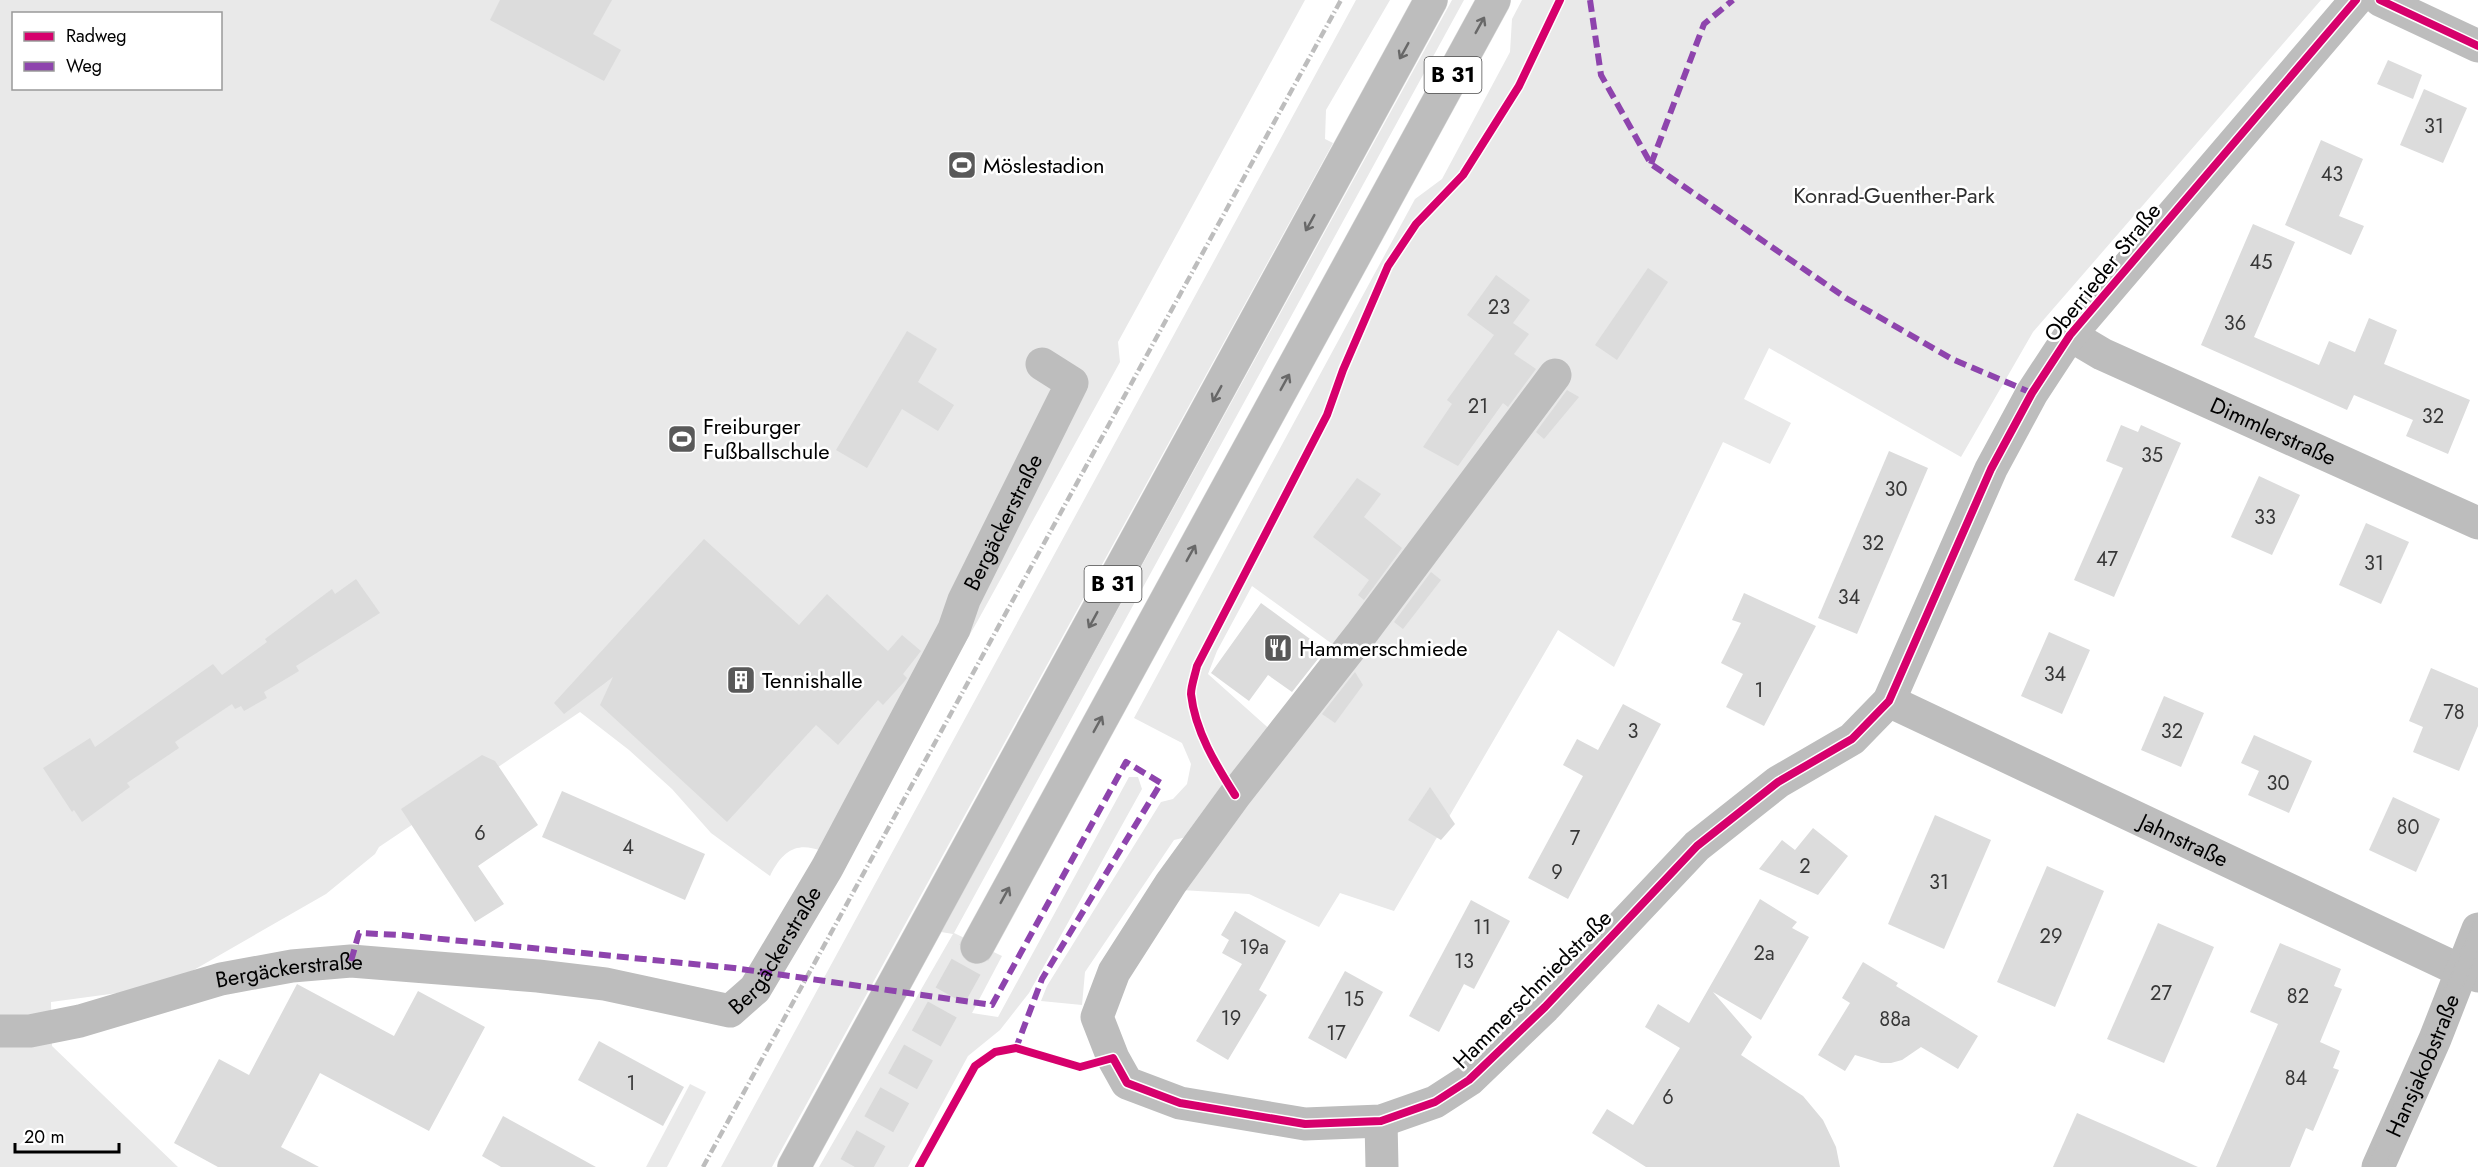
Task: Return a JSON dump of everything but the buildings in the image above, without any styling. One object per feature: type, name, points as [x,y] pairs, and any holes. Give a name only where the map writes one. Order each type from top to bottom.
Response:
[{"type":"main road","name":"B 31","points":[[794,1167],[1431,0]]},
{"type":"main road","name":"B 31","points":[[976,947],[1494,0]]},
{"type":"main road","name":"Oberrieder Straße","points":[[1889,701],[1991,469],[2032,393],[2070,335],[2356,0]]},
{"type":"main road","points":[[2380,0],[2478,46]]},
{"type":"main road","name":"Dimmlerstraße","points":[[2070,335],[2102,354],[2478,523]]},
{"type":"main road","name":"Bergäckerstraße","points":[[0,1031],[30,1031],[80,1021],[221,979],[292,966],[351,961],[605,984],[730,1011],[755,989],[827,868],[954,629],[964,600],[1072,382],[1042,364]]},
{"type":"main road","name":"Hammerschmiedstraße","points":[[1555,375],[1362,633],[1235,795],[1171,883],[1114,972],[1097,1017],[1113,1058],[1127,1083],[1180,1103],[1305,1124],[1381,1121],[1435,1102],[1469,1080],[1545,1007],[1697,846],[1778,782],[1852,739],[1889,701]]},
{"type":"main road","name":"Jahnstraße","points":[[1889,701],[2469,973]]},
{"type":"main road","name":"Hansjakobstraße","points":[[2378,1167],[2435,1039],[2469,973],[2478,929]]},
{"type":"main road","points":[[1381,1121],[1382,1167]]},
{"type":"green space","name":"Freiburger Fußballschule","points":[[0,0],[1305,0],[1118,342],[1120,362],[977,622],[840,860],[819,850],[800,847],[784,855],[770,876],[711,833],[672,789],[629,750],[580,712],[379,847],[375,854],[326,894],[192,971],[140,990],[51,1002],[52,1046],[178,1167],[0,1167]]},
{"type":"green space","points":[[1356,0],[1390,0],[1326,110],[1325,139],[1333,143],[772,1167],[721,1167]]},
{"type":"green space","points":[[1452,0],[1464,0],[954,933],[1002,956],[972,1013],[998,1017],[1129,777],[1138,777],[1142,789],[1029,993],[1000,1030],[968,1056],[908,1167],[819,1167],[953,934],[941,932]]},
{"type":"green space","name":"Konrad-Guenther-Park","points":[[1522,0],[2321,0],[2033,332],[1961,457],[1769,348],[1744,399],[1791,423],[1770,464],[1723,442],[1614,667],[1558,630],[1394,911],[1340,893],[1319,927],[1249,894],[1181,890],[1353,659],[1252,586],[1217,651],[1208,674],[1275,734],[1195,835],[1174,840],[1085,972],[1082,1005],[1041,1001],[1047,986],[1161,802],[1173,799],[1187,784],[1191,764],[1182,743],[1134,718],[1415,199],[1442,179],[1510,52],[1512,19]]},
{"type":"green space","points":[[690,1084],[706,1092],[667,1167],[646,1167]]},
{"type":"tunnel","points":[[855,1167],[977,947]]},
{"type":"tram line","points":[[2367,1167],[2478,914]]},
{"type":"tram line","points":[[2385,1167],[2478,951]]},
{"type":"railway","points":[[703,1167],[1341,0]]},
{"type":"marked path","points":[[1590,0],[1601,75],[1651,164],[1846,298],[1952,359],[2032,393]]},
{"type":"marked path","points":[[1651,164],[1704,24],[1733,0]]},
{"type":"marked path","points":[[351,961],[359,933],[401,935],[734,968],[992,1005],[1126,762],[1161,783],[1042,979],[1016,1048]]},
{"type":"cycle path","points":[[1235,795],[1214,760],[1193,708],[1191,694],[1197,666],[1327,415],[1343,370],[1388,266],[1416,224],[1463,175],[1519,86],[1560,0]]},
{"type":"cycle path","points":[[919,1167],[975,1066],[995,1052],[1016,1048],[1080,1067],[1113,1058],[1127,1083],[1180,1103],[1305,1124],[1381,1121],[1435,1102],[1469,1080],[1545,1007],[1697,846],[1778,782],[1852,739],[1889,701],[1991,469],[2032,393],[2070,335],[2356,0]]},
{"type":"cycle path","points":[[2380,0],[2478,46]]},
{"type":"place","name":"Möslestadion","points":[[962,165]]},
{"type":"place","name":"Freiburger Fußballschule","points":[[682,439]]},
{"type":"place","name":"Hammerschmiede","points":[[1278,648]]},
{"type":"place","name":"Tennishalle","points":[[741,680]]}]
